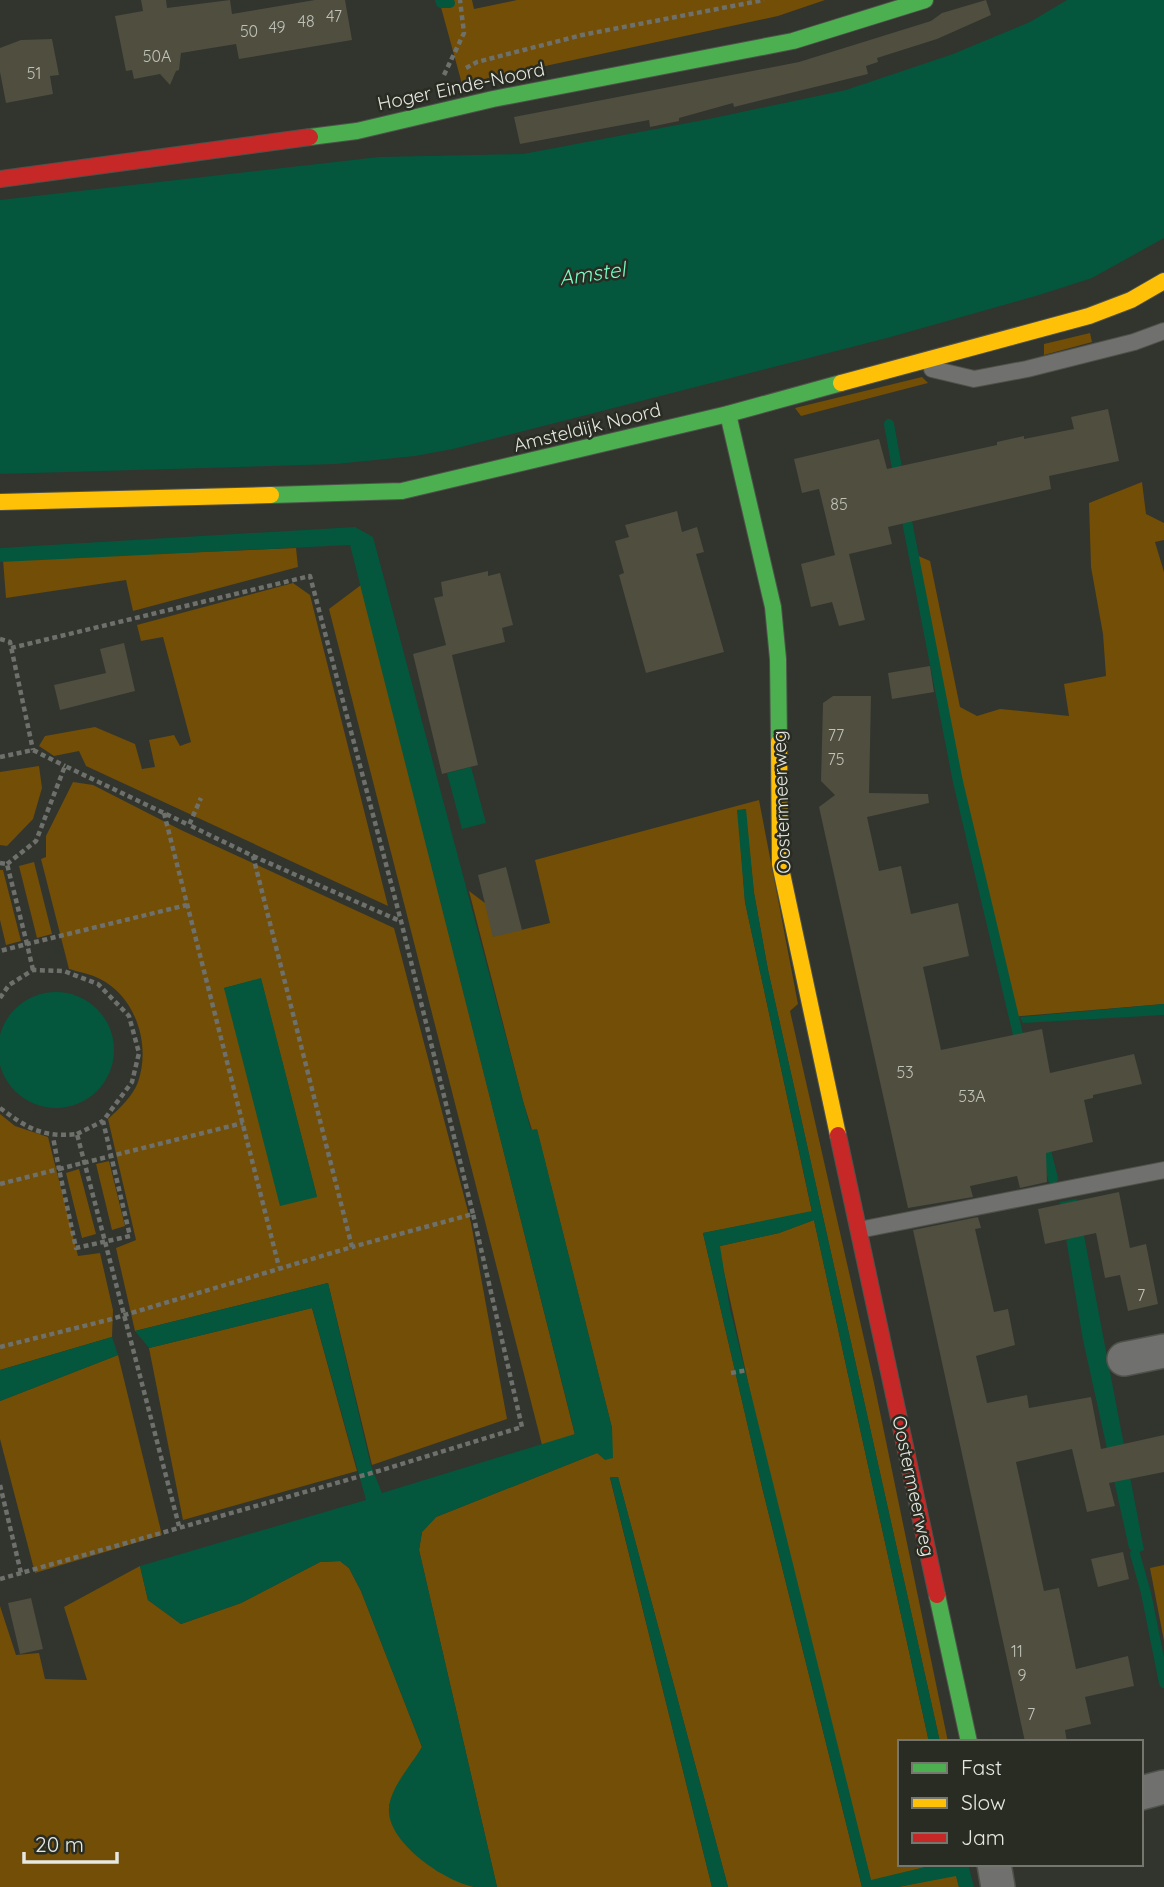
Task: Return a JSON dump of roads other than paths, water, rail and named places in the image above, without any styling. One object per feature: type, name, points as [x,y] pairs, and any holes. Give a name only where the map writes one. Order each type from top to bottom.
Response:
[{"type":"street","name":"Hoger Einde-Noord","points":[[0,179],[357,131],[493,99],[793,41],[925,0]]},
{"type":"street","name":"Amsteldijk Noord","points":[[0,502],[402,491],[728,414],[1089,316],[1127,323],[1164,281]]},
{"type":"street","name":"Oostermeerweg","points":[[728,414],[773,607],[778,659],[780,864],[969,1740]]},
{"type":"street","points":[[1124,1359],[1164,1351]]},
{"type":"street","points":[[1143,1792],[1164,1787]]},
{"type":"street","points":[[994,1866],[998,1887]]},
{"type":"lane","points":[[911,364],[974,379],[1127,323],[1164,331]]},
{"type":"lane","points":[[859,1230],[1164,1170]]},
{"type":"water","name":"Amstel","points":[[1067,0],[1164,0],[1164,238],[1092,278],[887,338],[453,449],[415,456],[336,464],[0,474],[0,200],[379,157],[523,154],[846,90],[953,54],[1030,22]]},
{"type":"water","points":[[355,527],[373,537],[531,1130],[537,1129],[612,1428],[613,1458],[605,1460],[597,1453],[436,1517],[422,1532],[419,1550],[497,1887],[475,1887],[448,1877],[420,1858],[397,1834],[391,1821],[390,1800],[402,1776],[422,1747],[361,1591],[349,1568],[340,1561],[320,1562],[241,1603],[181,1624],[148,1600],[140,1566],[366,1500],[312,1308],[149,1348],[135,1331],[328,1283],[371,1466],[382,1493],[575,1434],[350,545],[0,562],[0,548]]},
{"type":"water","points":[[471,767],[486,823],[462,829],[447,773]]},
{"type":"water","points":[[746,809],[754,893],[768,970],[940,1740],[929,1740],[814,1220],[779,1233],[720,1246],[730,1309],[871,1880],[930,1866],[969,1866],[974,1887],[959,1887],[956,1876],[898,1887],[862,1887],[762,1487],[703,1233],[812,1211],[745,902],[737,810]]},
{"type":"water","points":[[261,978],[317,1197],[280,1206],[224,988]]},
{"type":"water","points":[[45,993],[67,993],[88,1002],[104,1018],[113,1039],[113,1061],[104,1082],[88,1098],[67,1107],[45,1107],[24,1098],[8,1082],[-1,1061],[-1,1039],[8,1018],[24,1002]]},
{"type":"water","points":[[1164,1004],[1164,1015],[1023,1023],[1020,1017]]},
{"type":"water","points":[[1077,1199],[1144,1550],[1135,1554],[1129,1548],[1083,1340],[1060,1202]]},
{"type":"water","points":[[112,1337],[118,1355],[0,1401],[0,1370]]},
{"type":"water","points":[[610,1477],[618,1477],[728,1887],[712,1887]]},
{"type":"waterway","points":[[440,0],[441,3],[450,3]]},
{"type":"waterway","points":[[889,424],[899,479]]},
{"type":"waterway","points":[[905,511],[958,782],[1021,1047]]},
{"type":"waterway","points":[[1044,1143],[1053,1179]]},
{"type":"waterway","points":[[1135,1554],[1146,1593],[1164,1683]]}]
